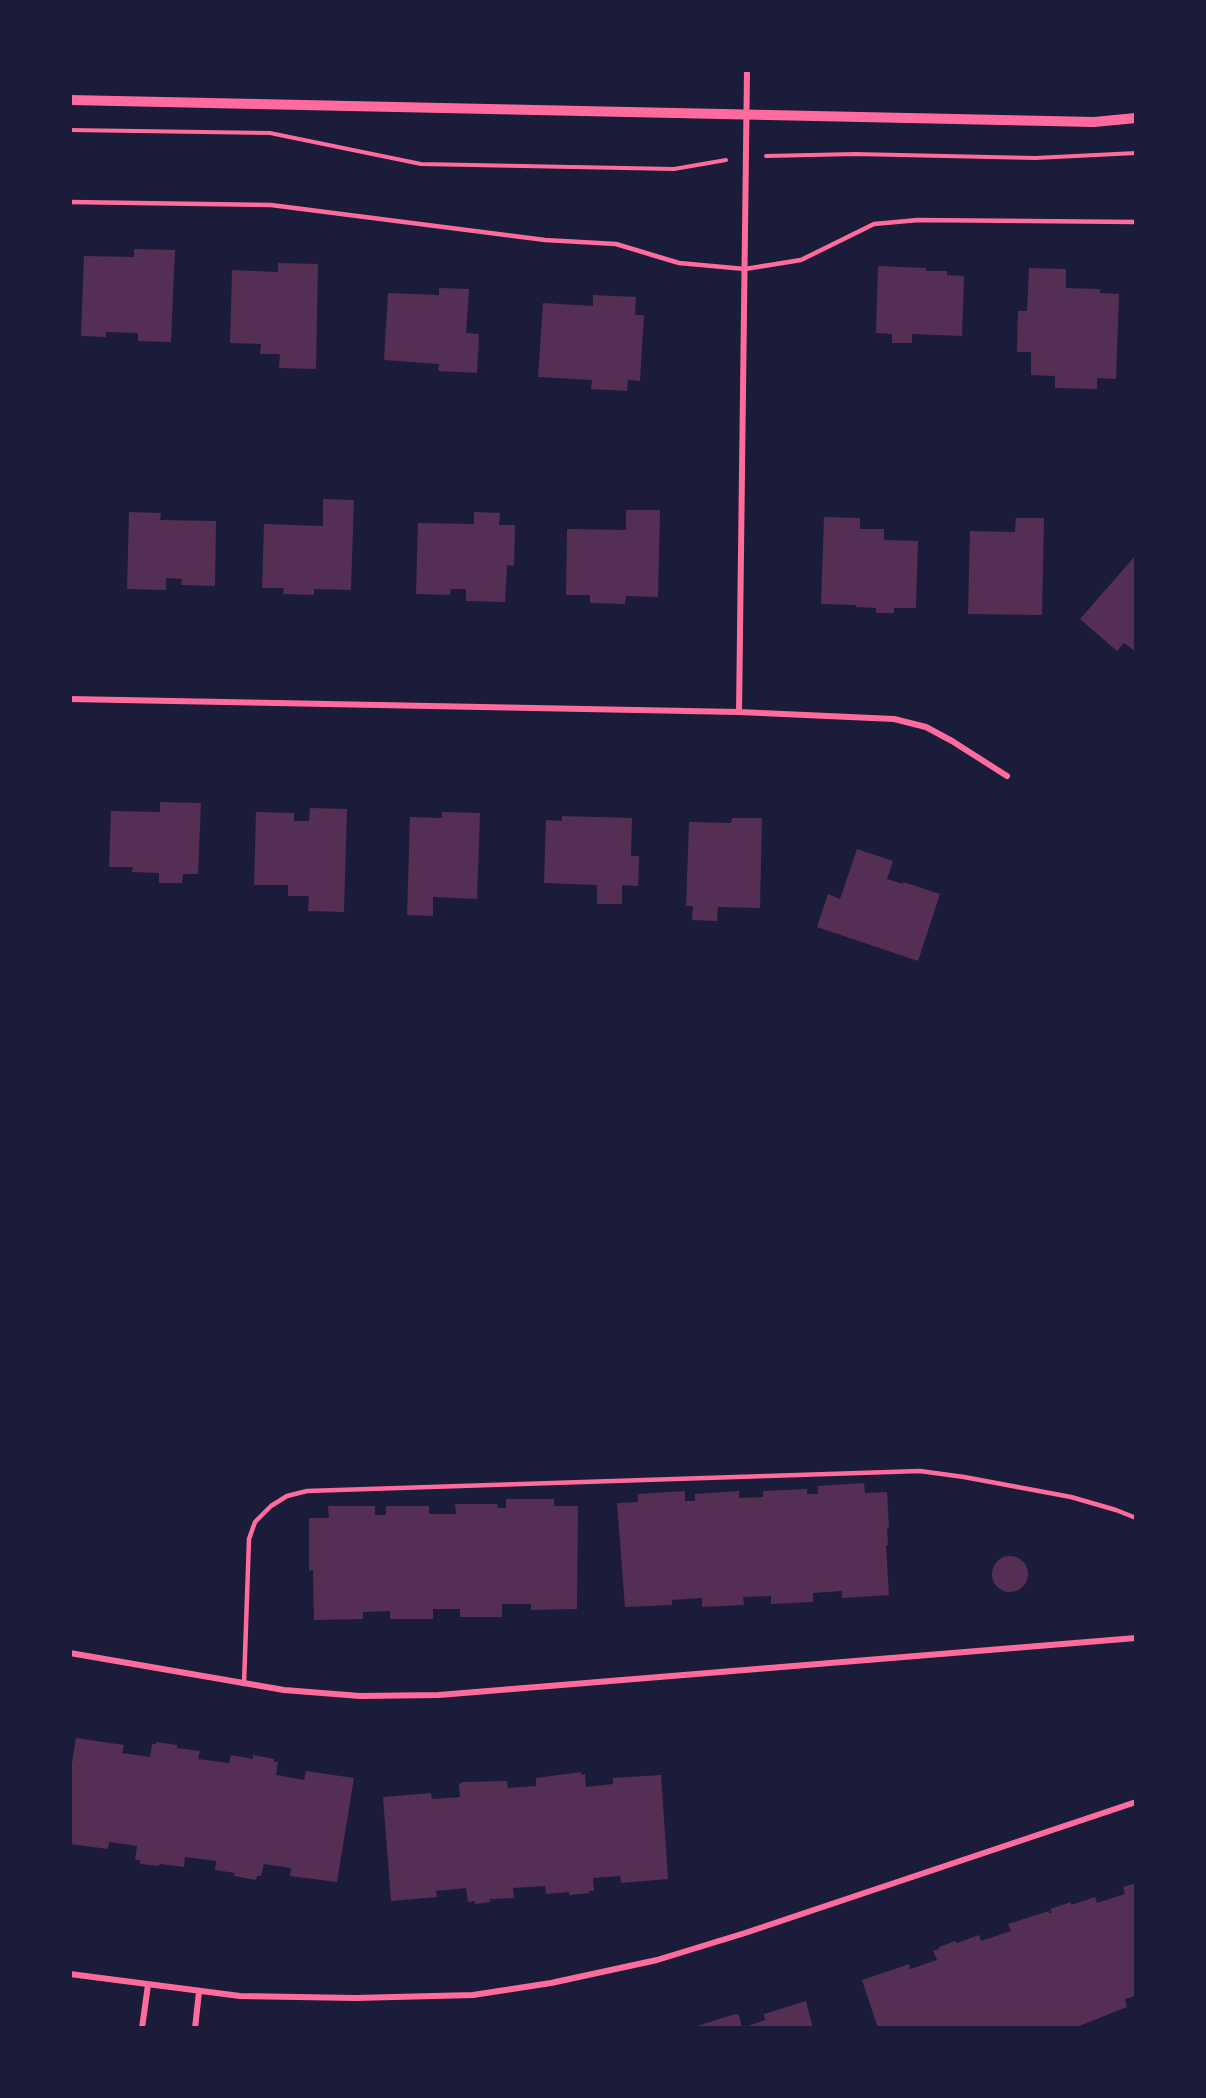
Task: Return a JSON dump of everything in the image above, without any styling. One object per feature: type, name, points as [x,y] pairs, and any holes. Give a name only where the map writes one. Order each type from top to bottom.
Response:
[{"type":"street","points":[[739,712],[747,70]]},
{"type":"street","points":[[70,100],[1094,122],[1136,118]]},
{"type":"street","points":[[70,699],[739,712],[894,719],[926,727],[1007,776]]},
{"type":"street","points":[[70,1653],[284,1690],[360,1696],[439,1695],[1136,1638]]},
{"type":"street","points":[[70,1974],[240,1996],[355,1998],[472,1995],[551,1983],[657,1960],[764,1928],[1136,1802]]},
{"type":"street","points":[[142,2028],[148,1985]]},
{"type":"street","points":[[195,2028],[199,1992]]},
{"type":"lane","points":[[70,202],[271,205],[545,240],[616,244],[680,263],[745,268],[801,260],[874,224],[918,220],[1136,222]]},
{"type":"lane","points":[[244,1684],[249,1539],[255,1522],[271,1506],[287,1496],[307,1491],[920,1471],[1071,1497],[1136,1518]]},
{"type":"path","points":[[70,130],[270,133],[421,164],[674,169],[747,157],[855,154],[1035,158],[1136,153]]},
{"type":"building","points":[[134,249],[175,250],[171,342],[138,341],[138,333],[106,332],[106,337],[81,336],[84,256],[134,257]]},
{"type":"building","points":[[278,263],[318,264],[316,369],[279,368],[280,354],[260,354],[261,344],[230,343],[232,270],[278,272]]},
{"type":"building","points":[[878,266],[926,268],[926,271],[947,271],[947,275],[964,276],[962,336],[912,334],[912,343],[892,343],[892,334],[876,333]]},
{"type":"building","points":[[1029,268],[1066,269],[1066,288],[1100,289],[1100,293],[1119,294],[1116,379],[1097,378],[1097,389],[1055,388],[1055,376],[1031,375],[1031,352],[1017,352],[1018,311],[1027,311]]},
{"type":"building","points":[[439,288],[469,289],[466,333],[479,334],[477,373],[438,371],[439,364],[384,360],[388,293],[439,295]]},
{"type":"building","points":[[593,295],[636,297],[635,315],[644,315],[640,381],[628,380],[627,391],[591,389],[592,380],[538,377],[543,303],[593,306]]},
{"type":"building","points":[[323,499],[354,500],[351,590],[314,589],[314,595],[283,594],[284,588],[262,588],[264,524],[323,526]]},
{"type":"building","points":[[626,510],[660,510],[658,597],[626,596],[625,604],[590,603],[590,595],[566,595],[567,529],[626,530]]},
{"type":"building","points":[[129,512],[161,513],[160,520],[216,521],[215,586],[181,585],[182,579],[166,578],[166,590],[127,589]]},
{"type":"building","points":[[474,512],[500,513],[499,525],[515,525],[514,566],[507,565],[505,602],[466,601],[466,589],[451,589],[450,595],[416,594],[418,523],[474,524]]},
{"type":"building","points":[[824,517],[860,518],[860,529],[884,529],[884,540],[918,541],[916,608],[894,608],[894,613],[876,613],[876,608],[821,604]]},
{"type":"building","points":[[1016,518],[1044,518],[1042,615],[968,614],[970,531],[1015,532]]},
{"type":"building","points":[[1136,555],[1136,652],[1124,643],[1117,651],[1080,619]]},
{"type":"building","points":[[160,802],[201,803],[198,874],[183,874],[182,883],[159,883],[159,873],[132,872],[133,867],[109,867],[111,811],[160,812]]},
{"type":"building","points":[[310,808],[347,809],[344,912],[308,911],[309,896],[288,896],[288,885],[254,885],[256,812],[294,813],[294,821],[309,821]]},
{"type":"building","points":[[442,812],[480,813],[477,899],[433,897],[433,916],[407,915],[410,817],[442,818]]},
{"type":"building","points":[[562,816],[632,818],[631,856],[639,856],[638,886],[622,885],[622,904],[597,904],[597,885],[544,883],[546,820],[562,821]]},
{"type":"building","points":[[732,818],[762,818],[760,908],[718,907],[717,921],[692,920],[693,906],[686,906],[689,822],[731,823]]},
{"type":"building","points":[[857,849],[893,861],[887,879],[940,894],[918,961],[817,927],[828,894],[840,899]]},
{"type":"building","points":[[864,1483],[865,1493],[887,1492],[889,1528],[887,1527],[888,1545],[886,1545],[889,1595],[842,1598],[842,1591],[813,1593],[813,1602],[771,1604],[771,1596],[743,1597],[744,1605],[702,1607],[702,1598],[672,1600],[672,1605],[625,1607],[617,1503],[638,1502],[638,1494],[685,1491],[685,1501],[695,1501],[695,1494],[739,1491],[739,1498],[763,1497],[763,1491],[807,1489],[807,1494],[818,1494],[818,1486]]},
{"type":"building","points":[[506,1499],[554,1499],[554,1506],[578,1506],[577,1609],[531,1610],[531,1604],[502,1604],[502,1617],[460,1617],[460,1609],[433,1609],[433,1619],[390,1619],[390,1611],[363,1612],[363,1619],[314,1620],[313,1570],[309,1571],[309,1518],[329,1518],[328,1506],[375,1506],[375,1515],[386,1515],[386,1506],[429,1506],[429,1514],[456,1514],[455,1504],[497,1504],[498,1508],[506,1508]]},
{"type":"building","points":[[1010,1556],[1023,1561],[1028,1574],[1023,1587],[1010,1592],[997,1587],[992,1574],[997,1561]]},
{"type":"building","points":[[76,1738],[124,1745],[122,1753],[150,1757],[152,1744],[156,1742],[200,1751],[198,1759],[229,1763],[231,1755],[253,1759],[253,1755],[274,1759],[274,1762],[278,1762],[276,1775],[304,1780],[306,1771],[354,1778],[337,1882],[290,1876],[291,1868],[264,1864],[261,1876],[257,1876],[256,1880],[234,1876],[235,1873],[215,1870],[216,1861],[185,1857],[184,1867],[140,1864],[140,1860],[135,1860],[137,1846],[109,1842],[108,1849],[70,1844],[70,1776]]},
{"type":"building","points":[[581,1772],[581,1775],[585,1774],[586,1787],[613,1784],[613,1778],[661,1775],[668,1879],[621,1883],[620,1876],[593,1878],[594,1891],[569,1895],[569,1892],[546,1894],[545,1886],[513,1888],[514,1898],[490,1899],[490,1902],[475,1904],[475,1901],[468,1902],[466,1888],[436,1891],[437,1897],[391,1901],[383,1797],[431,1793],[432,1799],[460,1797],[459,1784],[463,1782],[507,1781],[508,1788],[536,1786],[536,1778]]},
{"type":"building","points":[[1136,1883],[1136,1996],[1125,1999],[1127,2007],[1074,2028],[878,2028],[862,1980],[909,1964],[910,1969],[937,1960],[933,1951],[939,1947],[979,1935],[981,1941],[1011,1931],[1008,1924],[1049,1911],[1052,1913],[1050,1909],[1071,1902],[1071,1905],[1095,1897],[1097,1903],[1125,1894],[1123,1887]]},
{"type":"building","points":[[806,2001],[813,2028],[742,2028],[765,2020],[764,2014]]},
{"type":"building","points":[[735,2014],[739,2015],[742,2028],[691,2028]]}]
